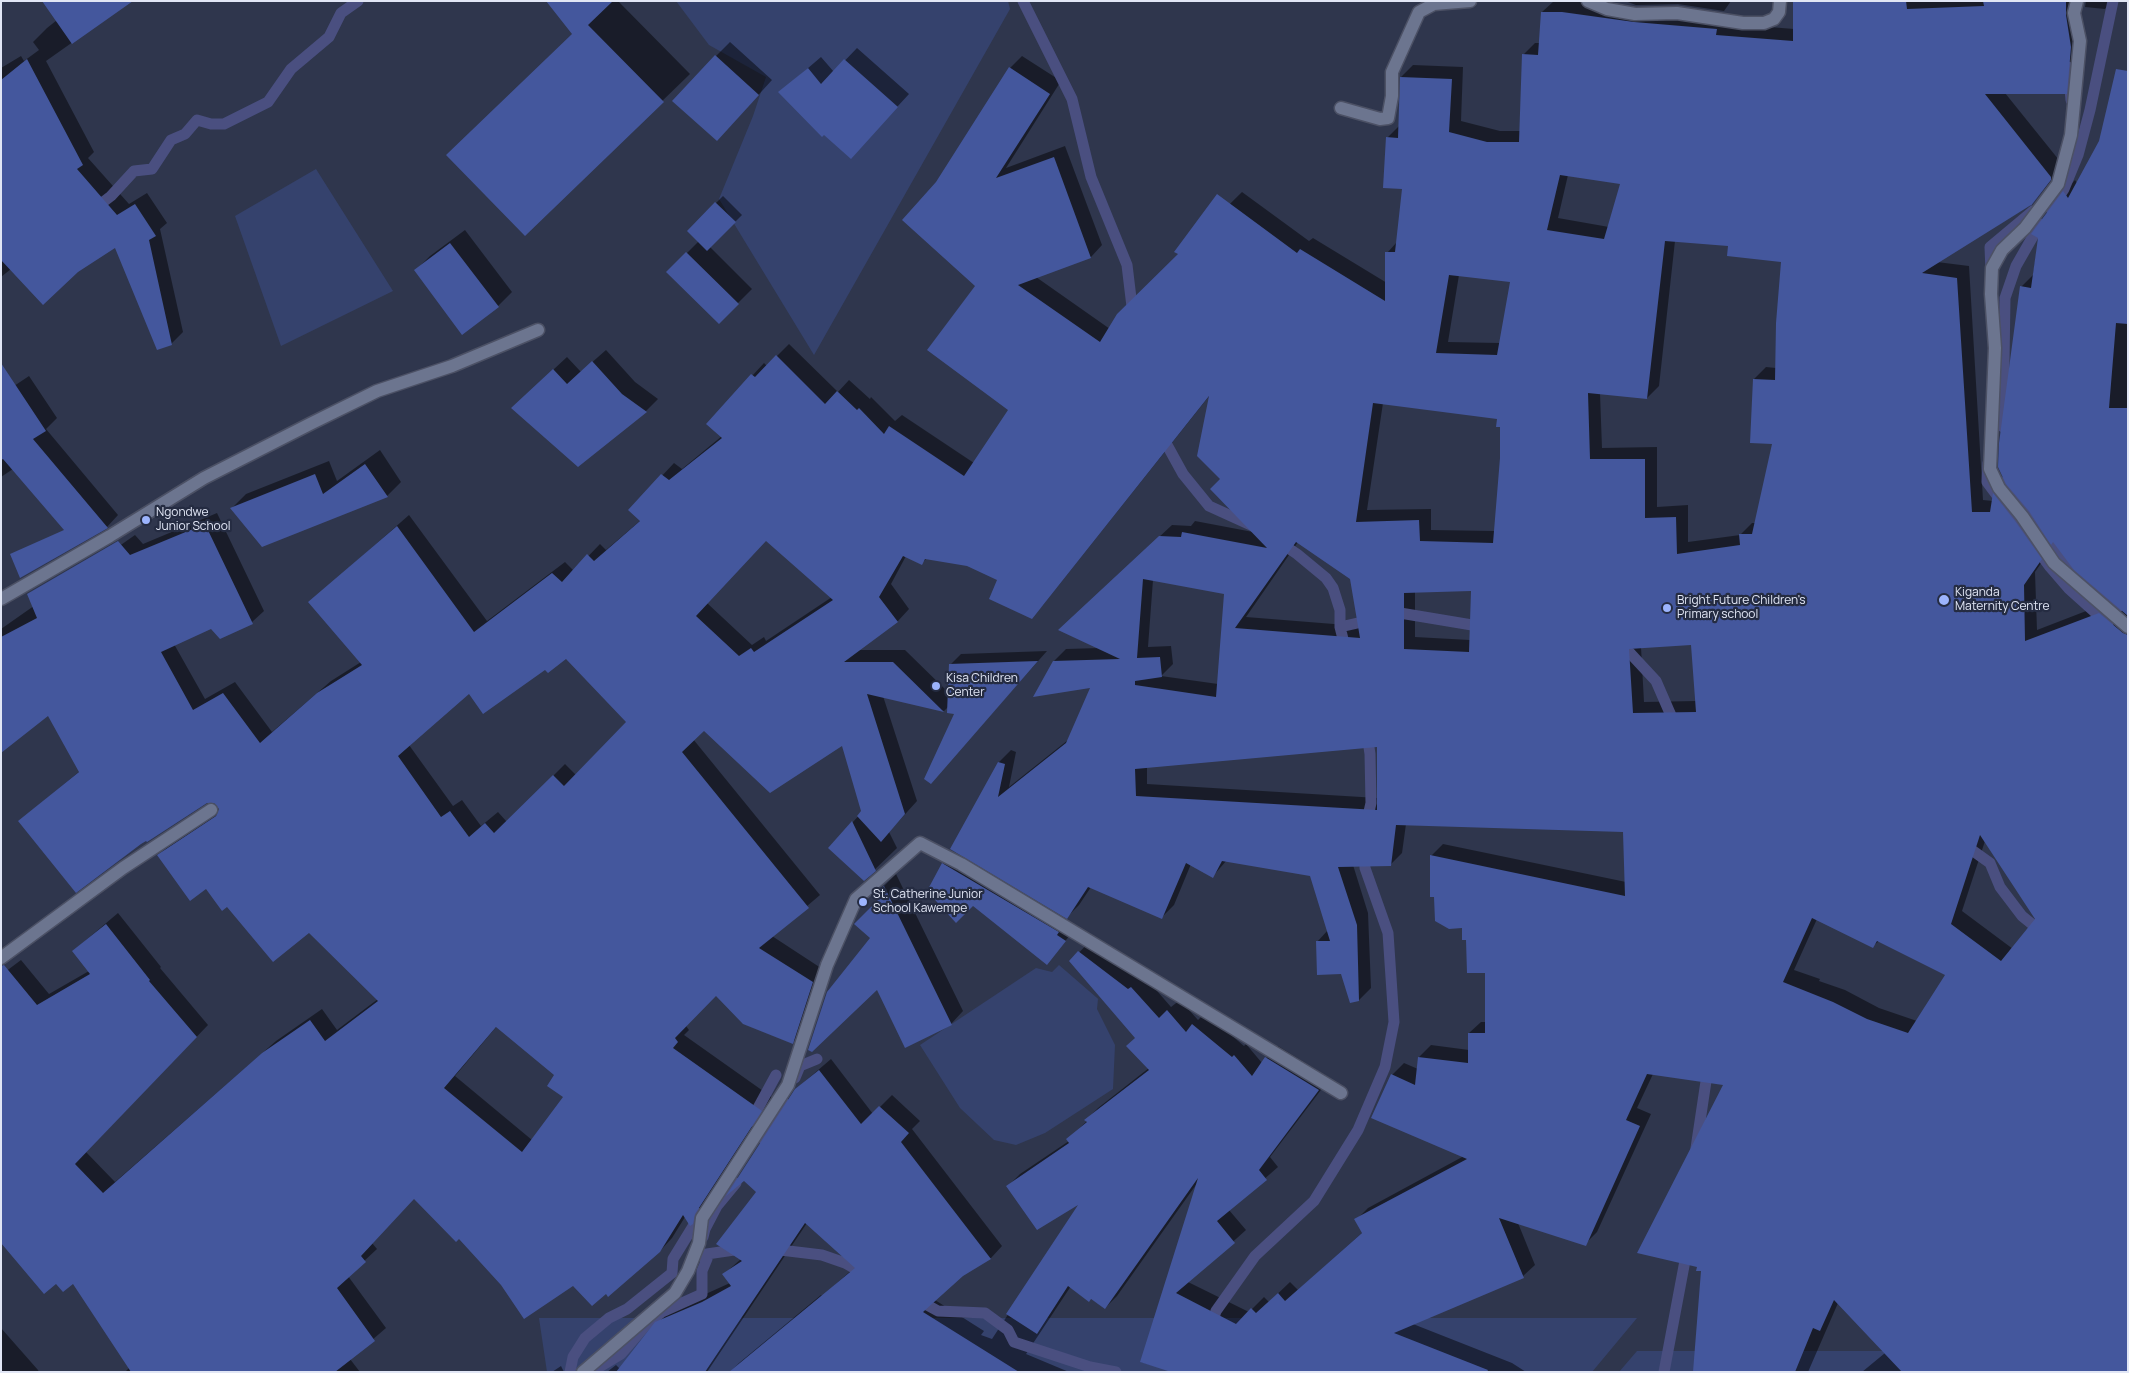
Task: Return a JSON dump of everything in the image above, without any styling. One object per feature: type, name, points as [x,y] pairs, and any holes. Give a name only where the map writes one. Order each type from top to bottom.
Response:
[{"type":"street","points":[[1341,108],[1380,119],[1388,118],[1392,96],[1392,72],[1419,12],[1434,4],[1470,1]]},
{"type":"street","points":[[1588,1],[1607,9],[1635,14],[1677,12],[1743,22],[1764,23],[1774,19],[1779,12],[1780,1]]},
{"type":"street","points":[[2077,1],[2074,12],[2080,41],[2071,136],[2058,184],[2025,228],[2002,250],[1992,268],[1991,294],[1995,348],[1990,469],[1999,488],[2022,516],[2054,563],[2128,627]]},
{"type":"street","points":[[1,598],[110,536],[204,478],[312,423],[377,391],[452,366],[538,330]]},
{"type":"street","points":[[1,958],[123,868],[211,810]]},
{"type":"street","points":[[583,1372],[675,1292],[688,1271],[699,1243],[702,1218],[788,1085],[827,965],[856,899],[920,843],[961,864],[1341,1093]]},
{"type":"shaded area","points":[[676,1],[1008,1],[1010,9],[814,355],[719,199],[753,116],[766,77],[709,45]]},
{"type":"shaded area","points":[[316,169],[393,291],[281,346],[235,216]]},
{"type":"shaded area","points":[[1059,965],[1104,1004],[1098,999],[1097,1009],[1115,1045],[1113,1089],[1045,1133],[1016,1145],[994,1140],[960,1108],[920,1045],[1036,968],[1052,972]]},
{"type":"shaded area","points":[[539,1318],[1637,1318],[1592,1372],[547,1372]]},
{"type":"shaded area","points":[[1637,1351],[2128,1351],[2128,1372],[1619,1372]]},
{"type":"building","points":[[42,1],[133,1],[72,44]]},
{"type":"building","points":[[546,1],[613,1],[588,25],[664,102],[525,236],[446,155],[572,34]]},
{"type":"building","points":[[1793,1],[1906,1],[1907,9],[1984,6],[1983,1],[2066,1],[2066,15],[2071,47],[2067,94],[1985,94],[2051,177],[2051,180],[2030,207],[2031,205],[1922,273],[1957,278],[1972,512],[1990,512],[1993,493],[2042,559],[2024,585],[2025,641],[2099,613],[2128,635],[2128,1372],[1902,1372],[1834,1300],[1820,1331],[1813,1328],[1795,1372],[1693,1372],[1701,1271],[1696,1271],[1697,1267],[1637,1253],[1723,1085],[1647,1074],[1626,1120],[1640,1126],[1586,1246],[1499,1218],[1524,1278],[1394,1333],[1488,1370],[1487,1372],[1171,1372],[1140,1362],[1198,1178],[1105,1309],[1091,1299],[1089,1302],[1068,1286],[1037,1334],[1006,1314],[1078,1205],[1037,1230],[1006,1186],[1069,1143],[1066,1139],[1087,1122],[1084,1120],[1149,1070],[1126,1046],[1135,1038],[1069,961],[1078,951],[1128,989],[1131,987],[1159,1018],[1167,1010],[1186,1032],[1192,1024],[1232,1057],[1234,1055],[1252,1076],[1265,1057],[1319,1090],[1259,1170],[1267,1180],[1217,1221],[1235,1243],[1176,1293],[1236,1324],[1251,1308],[1256,1313],[1278,1293],[1285,1301],[1362,1233],[1354,1219],[1467,1159],[1371,1118],[1391,1074],[1415,1085],[1418,1057],[1468,1063],[1468,1033],[1485,1033],[1485,973],[1467,973],[1466,940],[1462,940],[1462,928],[1449,929],[1435,921],[1434,897],[1430,897],[1430,855],[1625,896],[1623,832],[1396,825],[1391,866],[1338,867],[1357,925],[1359,1001],[1350,1003],[1341,974],[1317,975],[1316,941],[1330,941],[1310,876],[1222,861],[1213,878],[1186,863],[1162,919],[1088,887],[1067,919],[950,849],[998,762],[1005,764],[998,797],[1066,743],[1090,688],[1033,697],[1053,661],[1120,659],[1058,630],[1159,536],[1181,537],[1182,532],[1267,548],[1210,489],[1220,479],[1197,456],[1209,396],[1032,619],[989,599],[997,580],[967,566],[925,559],[922,565],[903,556],[879,597],[898,622],[844,662],[893,662],[944,712],[867,694],[905,814],[881,842],[857,816],[861,811],[842,746],[770,793],[704,731],[682,752],[809,908],[759,948],[813,982],[793,1044],[743,1024],[716,996],[675,1038],[678,1042],[673,1048],[762,1111],[695,1214],[693,1224],[690,1226],[683,1215],[660,1252],[608,1297],[606,1294],[592,1306],[573,1286],[524,1319],[501,1285],[459,1239],[456,1242],[414,1199],[361,1256],[366,1262],[337,1288],[375,1341],[335,1372],[131,1372],[73,1284],[63,1292],[56,1284],[44,1294],[1,1243],[1,966],[4,965],[37,1005],[90,974],[72,951],[106,924],[149,981],[197,1037],[75,1164],[103,1193],[262,1053],[310,1020],[325,1041],[378,1001],[309,933],[273,962],[227,907],[222,911],[206,889],[190,901],[157,855],[216,816],[219,809],[214,803],[207,803],[141,844],[76,893],[18,821],[79,772],[48,716],[1,753],[1,637],[37,618],[27,594],[118,541],[130,555],[205,524],[253,624],[220,639],[211,629],[161,652],[193,710],[223,693],[260,743],[317,693],[362,665],[308,602],[397,526],[474,632],[552,573],[562,582],[587,554],[594,561],[640,521],[628,510],[661,474],[669,480],[722,438],[706,424],[751,374],[755,377],[776,355],[825,404],[837,391],[857,410],[859,408],[884,434],[889,426],[964,476],[1008,410],[927,350],[975,286],[902,220],[936,182],[1009,67],[1050,94],[996,178],[1054,157],[1091,258],[1018,285],[1100,342],[1117,314],[1178,254],[1174,252],[1217,194],[1297,253],[1300,249],[1385,301],[1385,252],[1395,252],[1402,189],[1383,188],[1386,137],[1398,138],[1400,77],[1452,79],[1449,132],[1487,142],[1519,142],[1522,54],[1538,55],[1541,12],[1562,12],[1634,22],[1717,29],[1716,35],[1793,41]],"holes":[[[1560,175],[1620,184],[1604,239],[1547,230]],[[1665,241],[1728,246],[1727,256],[1781,262],[1776,323],[1775,380],[1753,379],[1750,443],[1772,444],[1752,534],[1739,534],[1740,545],[1677,554],[1676,517],[1645,518],[1645,459],[1590,459],[1588,393],[1647,399]],[[1449,275],[1510,282],[1497,355],[1436,353]],[[1373,403],[1497,419],[1496,427],[1500,427],[1500,458],[1493,543],[1420,541],[1419,520],[1356,522]],[[766,541],[833,600],[754,652],[751,648],[739,656],[696,616]],[[1296,542],[1350,579],[1360,638],[1235,628]],[[1143,579],[1224,594],[1216,697],[1135,685],[1135,681],[1162,677],[1160,657],[1137,658]],[[1471,591],[1469,652],[1404,649],[1404,593]],[[1691,645],[1696,712],[1633,713],[1629,649]],[[566,659],[626,722],[564,786],[553,775],[494,833],[485,823],[469,837],[450,811],[441,817],[398,756],[469,694],[483,714],[545,670],[548,673]],[[1377,747],[1377,810],[1136,796],[1135,769]],[[1980,835],[2035,919],[2001,961],[1951,924]],[[1812,918],[1873,948],[1877,941],[1945,975],[1908,1033],[1867,1019],[1833,1002],[1783,982]],[[496,1027],[554,1075],[547,1086],[563,1097],[522,1152],[444,1088]]]},
{"type":"building","points":[[715,55],[759,95],[717,141],[672,101]]},
{"type":"building","points":[[27,59],[83,165],[77,169],[117,215],[135,204],[156,236],[149,240],[172,345],[157,350],[115,248],[78,272],[43,305],[1,260],[1,80]]},
{"type":"building","points":[[844,59],[898,107],[851,159],[824,135],[822,137],[778,92],[808,68],[821,84]]},
{"type":"building","points":[[2116,69],[2128,71],[2128,324],[2116,323],[2109,408],[2128,408],[2128,616],[2074,570],[2053,542],[2051,545],[2029,511],[2006,484],[1998,467],[1999,443],[2020,286],[2031,288],[2038,238],[2031,234],[2063,191],[2068,198],[2099,141]]},
{"type":"building","points":[[715,202],[736,222],[707,251],[687,231]]},
{"type":"building","points":[[450,243],[499,307],[462,335],[414,270]]},
{"type":"building","points":[[686,252],[739,304],[719,324],[666,272]]},
{"type":"building","points":[[592,361],[622,394],[647,412],[578,467],[511,408],[553,369],[567,384]]},
{"type":"building","points":[[1,363],[46,431],[33,439],[108,528],[20,578],[10,554],[64,530],[3,459],[1,460]]},
{"type":"building","points":[[365,464],[388,497],[262,547],[230,508],[315,474],[323,494]]},
{"type":"building","points":[[1038,661],[931,784],[924,779],[954,714],[947,713],[949,664]]},
{"type":"building","points":[[852,821],[876,871],[864,881],[828,848]]},
{"type":"building","points":[[942,863],[1059,932],[1057,935],[1066,941],[1047,965],[973,906],[956,923],[927,891]]},
{"type":"building","points":[[884,886],[952,1025],[905,1048],[877,990],[812,1052],[808,1050],[827,992],[870,938],[854,924],[881,897],[876,893]]},
{"type":"building","points":[[819,1070],[861,1124],[879,1106],[909,1133],[901,1142],[991,1259],[963,1276],[923,1312],[1019,1372],[729,1372],[855,1268],[805,1223],[705,1372],[616,1372],[655,1322],[702,1302],[731,1286],[722,1274],[742,1261],[716,1244],[756,1192],[744,1181],[726,1196],[795,1089]]},
{"type":"waterway","points":[[94,209],[111,196],[134,171],[152,169],[171,140],[185,134],[197,120],[211,124],[224,124],[268,102],[291,69],[329,37],[341,13],[358,1]]},
{"type":"waterway","points":[[1023,1],[1072,99],[1091,177],[1127,265],[1133,315]]},
{"type":"waterway","points":[[2051,209],[2064,189],[2078,155],[2090,110],[2113,1]]},
{"type":"waterway","points":[[2068,67],[2071,100]]},
{"type":"waterway","points":[[1991,272],[1990,247],[2033,211]]},
{"type":"waterway","points":[[2003,427],[2005,298],[2016,266],[2040,224]]},
{"type":"waterway","points":[[1161,434],[1183,474],[1209,506],[1253,526]]},
{"type":"waterway","points":[[1988,463],[1987,482],[2050,567],[2069,589],[2108,624]]},
{"type":"waterway","points":[[2007,480],[2031,520],[2066,562],[2093,589],[2120,606]]},
{"type":"waterway","points":[[1279,542],[1326,578],[1333,588],[1340,610],[1340,627],[1346,651]]},
{"type":"waterway","points":[[1389,615],[1400,613],[1484,627]]},
{"type":"waterway","points":[[1340,627],[1371,620]]},
{"type":"waterway","points":[[1615,648],[1630,653],[1656,681],[1676,727]]},
{"type":"waterway","points":[[1366,825],[1371,803],[1370,754],[1367,734]]},
{"type":"waterway","points":[[1962,843],[1990,863],[2000,887],[2022,916],[2043,933]]},
{"type":"waterway","points":[[1211,1327],[1216,1311],[1255,1256],[1314,1201],[1358,1130],[1385,1067],[1394,1022],[1388,933],[1365,868],[1364,853]]},
{"type":"waterway","points":[[795,1078],[800,1066],[817,1059]]},
{"type":"waterway","points":[[1696,1148],[1708,1068]]},
{"type":"waterway","points":[[751,1121],[776,1075]]},
{"type":"waterway","points":[[764,1140],[783,1101]]},
{"type":"waterway","points":[[703,1237],[717,1206],[736,1183]]},
{"type":"waterway","points":[[570,1372],[573,1357],[585,1338],[609,1318],[627,1309],[672,1273],[673,1259],[700,1215],[683,1204]]},
{"type":"waterway","points":[[700,1255],[741,1249]]},
{"type":"waterway","points":[[772,1249],[822,1255],[845,1263],[868,1276]]},
{"type":"waterway","points":[[1664,1372],[1687,1250]]},
{"type":"waterway","points":[[591,1372],[621,1354],[647,1324],[662,1312],[702,1294],[702,1271],[707,1259],[700,1255],[701,1253]]},
{"type":"waterway","points":[[916,1299],[938,1311],[985,1313],[1008,1330],[1014,1342],[1090,1367],[1116,1372]]},
{"type":"place","name":"Ngondwe Junior School","points":[[146,520]]},
{"type":"place","name":"Kiganda Maternity Centre","points":[[1944,600]]},
{"type":"place","name":"Bright Future Children's Primary school","points":[[1667,608]]},
{"type":"place","name":"Kisa Children Center","points":[[936,686]]},
{"type":"place","name":"St. Catherine Junior School Kawempe","points":[[863,902]]}]
